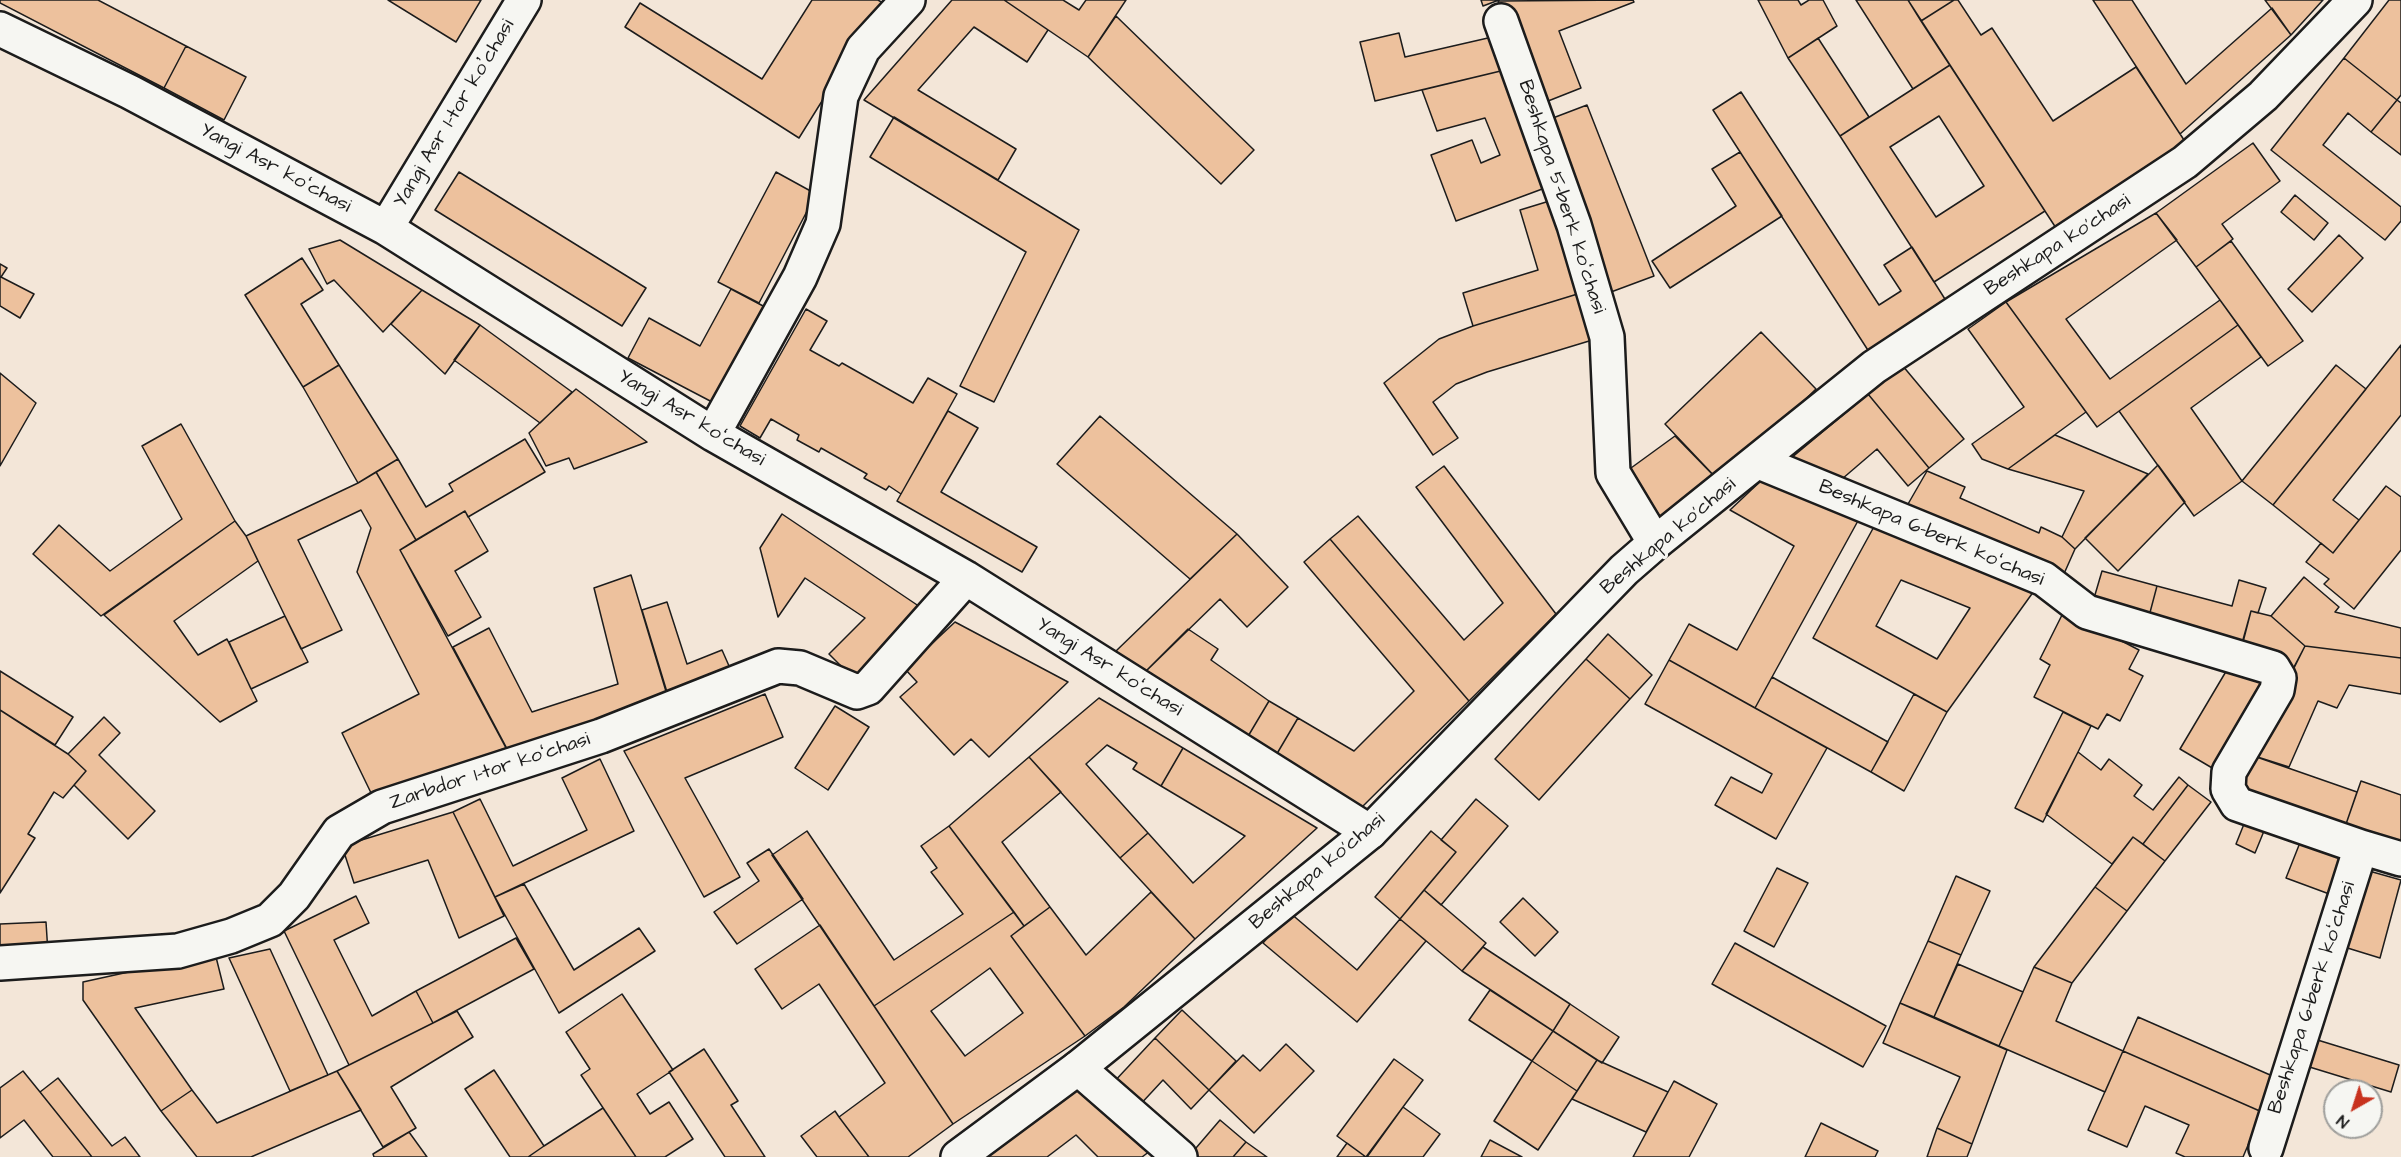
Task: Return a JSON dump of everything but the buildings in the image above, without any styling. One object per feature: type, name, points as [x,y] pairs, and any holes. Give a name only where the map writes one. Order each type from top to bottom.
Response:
[{"type":"street","name":"Yangi Asr 1-tor koʼchasi","points":[[386,228],[524,0]]},
{"type":"street","points":[[713,434],[800,278],[823,224],[841,96],[863,50],[908,0]]},
{"type":"street","name":"Beshkapa ko'chasi","points":[[958,1157],[1078,1068],[1370,832],[1624,570],[1655,543],[1759,462],[1874,367],[2185,162],[2263,96],[2355,0]]},
{"type":"street","name":"Beshkapa 5-berk koʻchasi","points":[[1501,21],[1574,225],[1607,337],[1612,472],[1655,543]]},
{"type":"street","name":"Yangi Asr koʻchasi","points":[[0,29],[130,92],[386,228],[713,434],[966,578],[1370,832]]},
{"type":"street","name":"Beshkapa 6-berk koʻchasi","points":[[1759,462],[2044,579],[2087,612],[2273,668],[2279,678],[2277,690],[2229,772],[2228,789],[2237,804],[2361,848],[2401,859]]},
{"type":"street","name":"Zarbdor 1-tor koʻchasi","points":[[0,963],[178,951],[231,936],[270,920],[294,896],[339,832],[382,807],[600,736],[778,666],[800,668],[857,692],[868,688],[966,578]]},
{"type":"street","name":"Beshkapa 6-berk koʻchasi","points":[[2266,1148],[2361,848]]},
{"type":"street","points":[[1078,1068],[1180,1157]]}]
